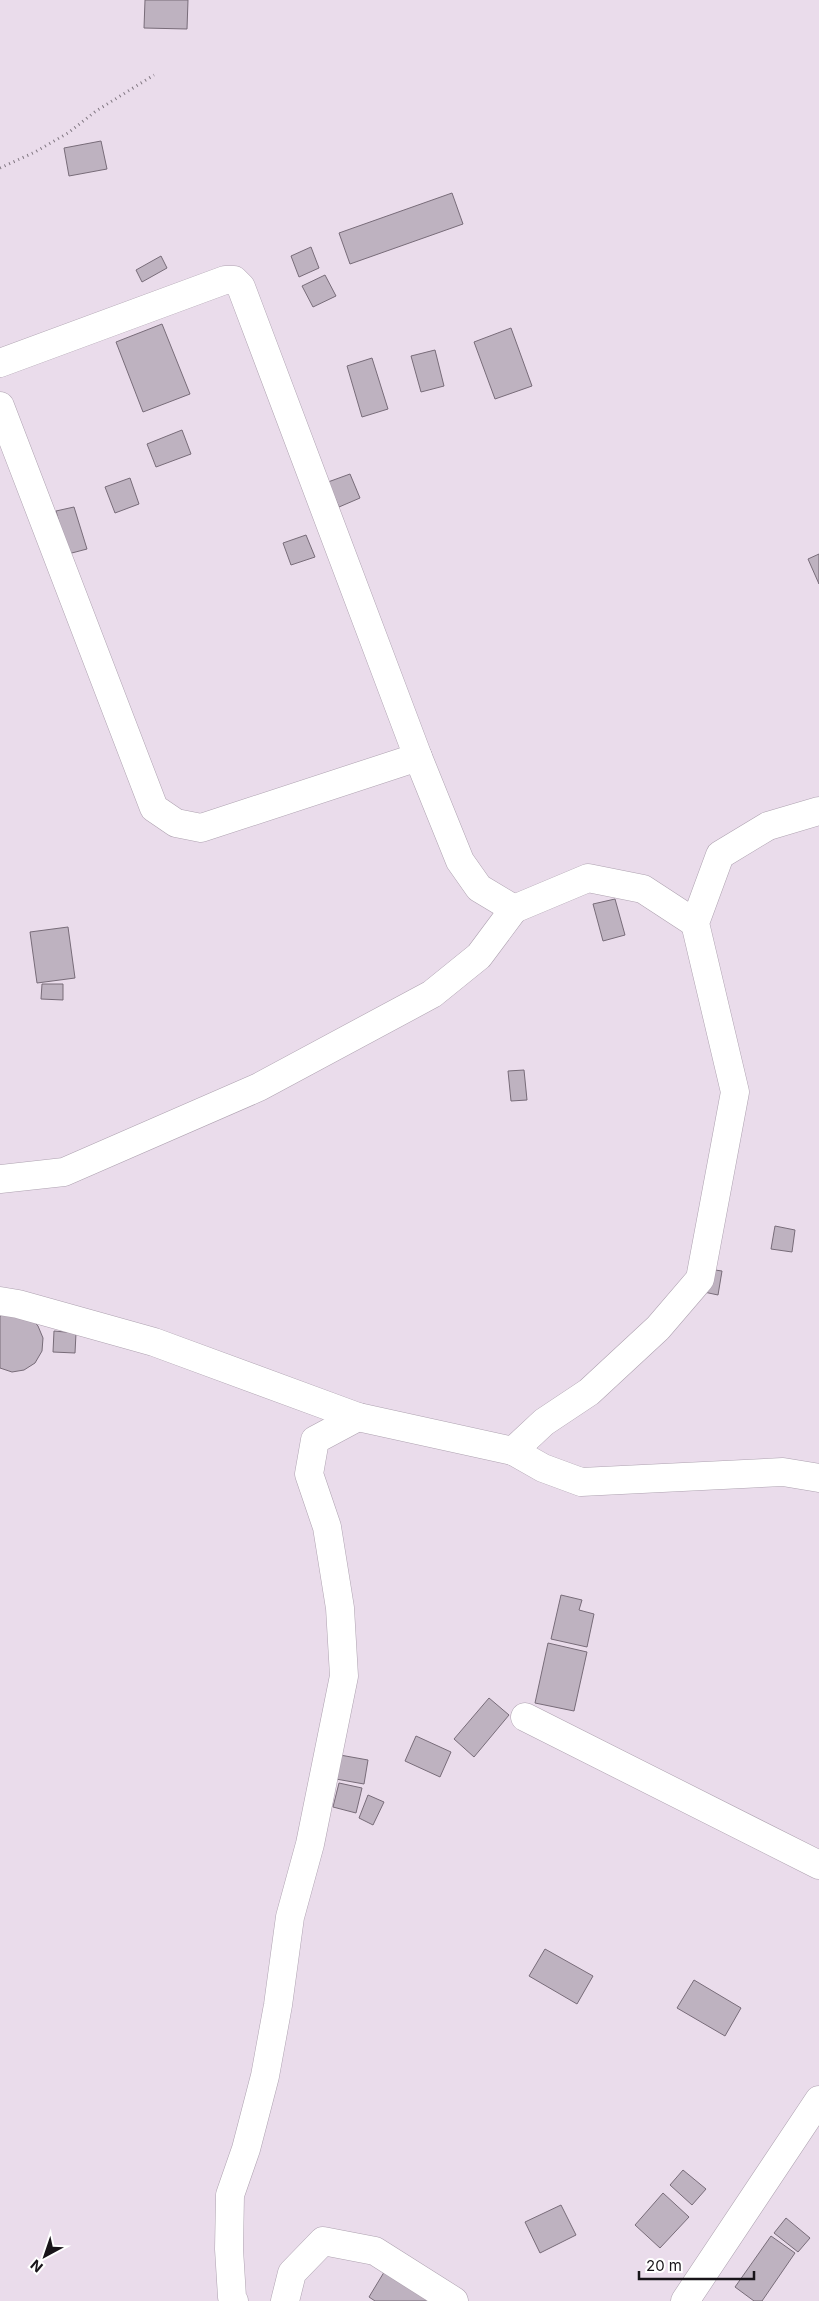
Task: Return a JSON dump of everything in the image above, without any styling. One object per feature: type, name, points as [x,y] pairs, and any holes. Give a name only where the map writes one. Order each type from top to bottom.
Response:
[{"type":"street","points":[[0,363],[225,280],[234,280],[240,287],[418,757],[460,861],[479,888],[514,910]]},
{"type":"street","points":[[0,406],[154,808],[176,823],[200,828],[418,757]]},
{"type":"street","points":[[513,1451],[544,1422],[589,1392],[658,1328],[700,1279],[735,1092],[694,923],[720,855],[768,826],[819,811]]},
{"type":"street","points":[[0,1179],[64,1172],[259,1087],[432,994],[480,956],[514,910],[588,878],[643,889],[694,923]]},
{"type":"street","points":[[0,1301],[18,1304],[154,1342],[358,1417],[513,1451],[543,1468],[581,1482],[783,1472],[819,1478]]},
{"type":"street","points":[[234,2301],[232,2297],[229,2249],[230,2195],[246,2149],[265,2076],[278,2005],[290,1917],[310,1844],[344,1676],[340,1608],[326,1526],[309,1474],[315,1440],[358,1417]]},
{"type":"street","points":[[525,1717],[819,1865]]},
{"type":"street","points":[[685,2301],[819,2100]]},
{"type":"street","points":[[285,2301],[292,2273],[323,2242],[375,2251],[454,2301]]},
{"type":"path","points":[[0,168],[35,152],[68,133],[96,111],[154,75]]},
{"type":"building","points":[[145,0],[188,0],[187,29],[144,28]]},
{"type":"building","points":[[101,141],[107,169],[69,176],[64,148]]},
{"type":"building","points":[[452,193],[463,224],[350,264],[339,233]]},
{"type":"building","points":[[311,247],[319,268],[299,277],[291,256]]},
{"type":"building","points":[[161,256],[167,268],[142,282],[136,270]]},
{"type":"building","points":[[325,275],[336,296],[313,307],[302,286]]},
{"type":"building","points":[[162,324],[190,394],[143,412],[116,342]]},
{"type":"building","points":[[511,328],[532,386],[495,399],[474,342]]},
{"type":"building","points":[[435,350],[444,386],[421,392],[411,356]]},
{"type":"building","points":[[372,358],[388,409],[362,417],[347,366]]},
{"type":"building","points":[[182,430],[191,454],[156,467],[147,444]]},
{"type":"building","points":[[350,474],[360,498],[339,507],[328,482]]},
{"type":"building","points":[[130,478],[139,504],[115,513],[105,487]]},
{"type":"building","points":[[74,507],[87,549],[68,554],[56,511]]},
{"type":"building","points":[[306,535],[315,557],[291,565],[283,543]]},
{"type":"building","points":[[819,554],[819,584],[808,559]]},
{"type":"building","points":[[615,899],[625,935],[603,941],[593,904]]},
{"type":"building","points":[[68,927],[75,978],[37,983],[30,932]]},
{"type":"building","points":[[42,984],[63,984],[63,1000],[41,999]]},
{"type":"building","points":[[524,1070],[527,1100],[511,1101],[508,1071]]},
{"type":"building","points":[[775,1226],[795,1230],[792,1252],[771,1249]]},
{"type":"building","points":[[708,1269],[722,1271],[718,1295],[704,1292]]},
{"type":"building","points":[[0,1316],[29,1316],[38,1326],[43,1338],[42,1351],[35,1363],[24,1370],[12,1372],[0,1368]]},
{"type":"building","points":[[54,1331],[76,1333],[75,1353],[53,1352]]},
{"type":"building","points":[[561,1595],[582,1600],[579,1610],[594,1614],[587,1647],[551,1639]]},
{"type":"building","points":[[548,1643],[587,1652],[574,1711],[535,1703]]},
{"type":"building","points":[[489,1698],[509,1715],[474,1757],[454,1739]]},
{"type":"building","points":[[416,1736],[451,1752],[440,1777],[405,1761]]},
{"type":"building","points":[[340,1755],[368,1760],[364,1784],[336,1779]]},
{"type":"building","points":[[339,1783],[362,1788],[356,1813],[333,1807]]},
{"type":"building","points":[[368,1795],[384,1802],[373,1825],[359,1818]]},
{"type":"building","points":[[545,1949],[593,1976],[577,2004],[529,1976]]},
{"type":"building","points":[[694,1980],[741,2008],[725,2036],[677,2008]]},
{"type":"building","points":[[683,2170],[706,2189],[692,2205],[670,2185]]},
{"type":"building","points":[[663,2193],[689,2217],[660,2248],[635,2225]]},
{"type":"building","points":[[561,2205],[576,2235],[540,2253],[525,2222]]},
{"type":"building","points":[[786,2218],[810,2238],[798,2252],[774,2233]]},
{"type":"building","points":[[771,2236],[795,2253],[762,2301],[754,2301],[735,2287]]},
{"type":"building","points":[[389,2264],[446,2301],[375,2301],[369,2297]]}]
